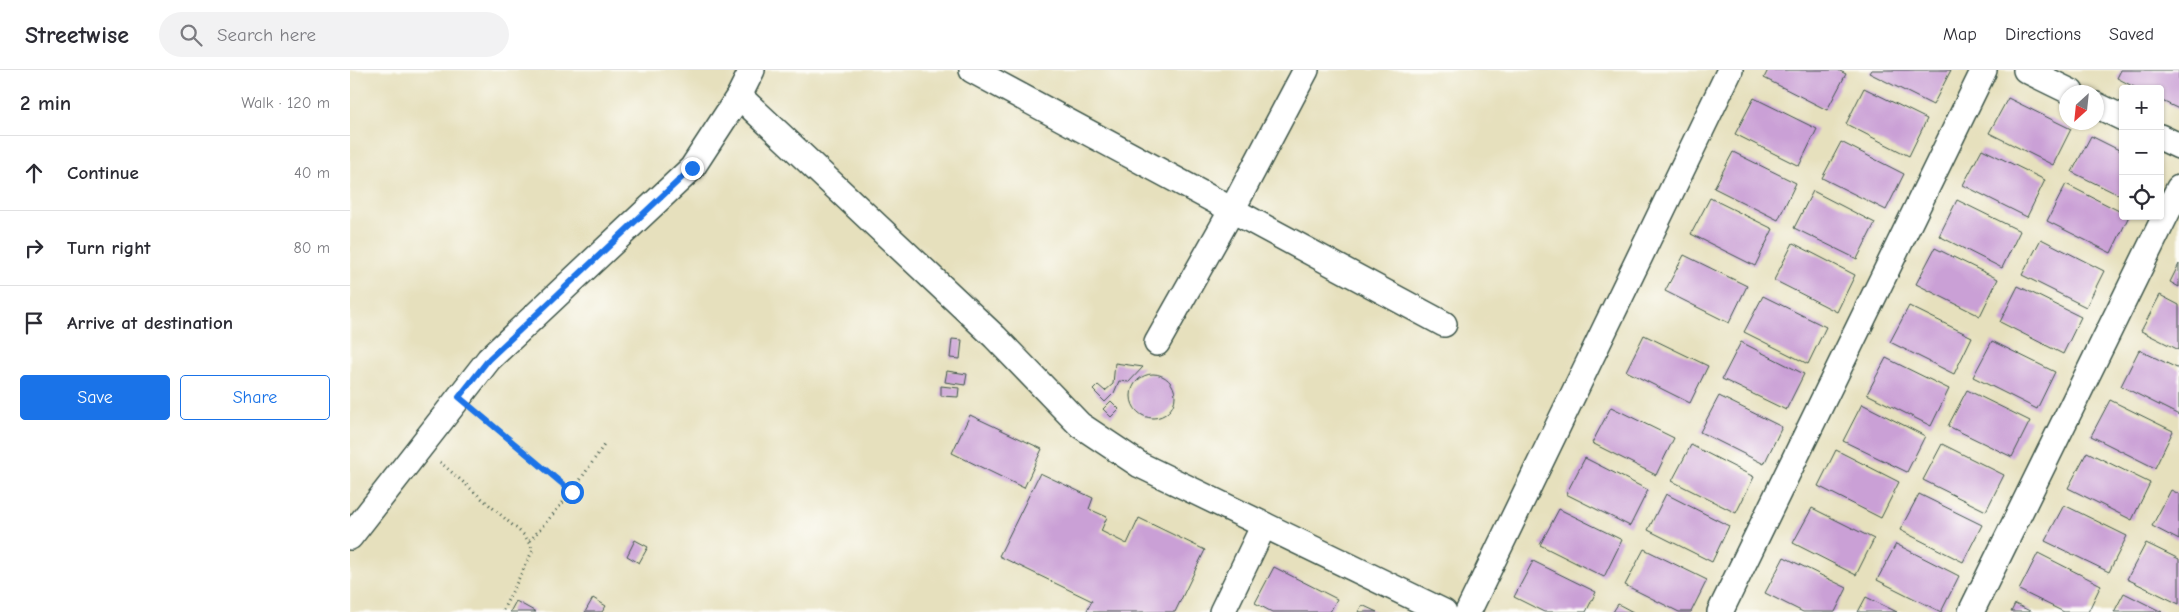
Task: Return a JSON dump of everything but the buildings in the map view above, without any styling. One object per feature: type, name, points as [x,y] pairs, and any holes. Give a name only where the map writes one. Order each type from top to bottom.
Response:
[{"type":"street","points":[[350,536],[489,359],[692,168],[739,96],[752,70]]},
{"type":"street","points":[[972,70],[1444,324]]},
{"type":"street","points":[[1157,343],[1232,210],[1306,70]]},
{"type":"street","points":[[1468,612],[1730,70]]},
{"type":"street","points":[[1720,612],[1984,70]]},
{"type":"street","points":[[2026,70],[2059,86]]},
{"type":"street","points":[[739,96],[995,337],[1080,425],[1140,465],[1444,612]]},
{"type":"street","points":[[2104,109],[2119,116]]},
{"type":"street","points":[[2164,139],[2179,146]]},
{"type":"street","points":[[1971,612],[2179,188]]},
{"type":"street","points":[[1222,612],[1264,525]]},
{"type":"path","points":[[459,397],[572,492]]},
{"type":"path","points":[[528,542],[572,492],[604,445]]},
{"type":"path","points":[[420,446],[524,536],[533,550],[502,612]]},
{"type":"route","points":[[572,492],[459,397],[489,359],[692,168]]}]
